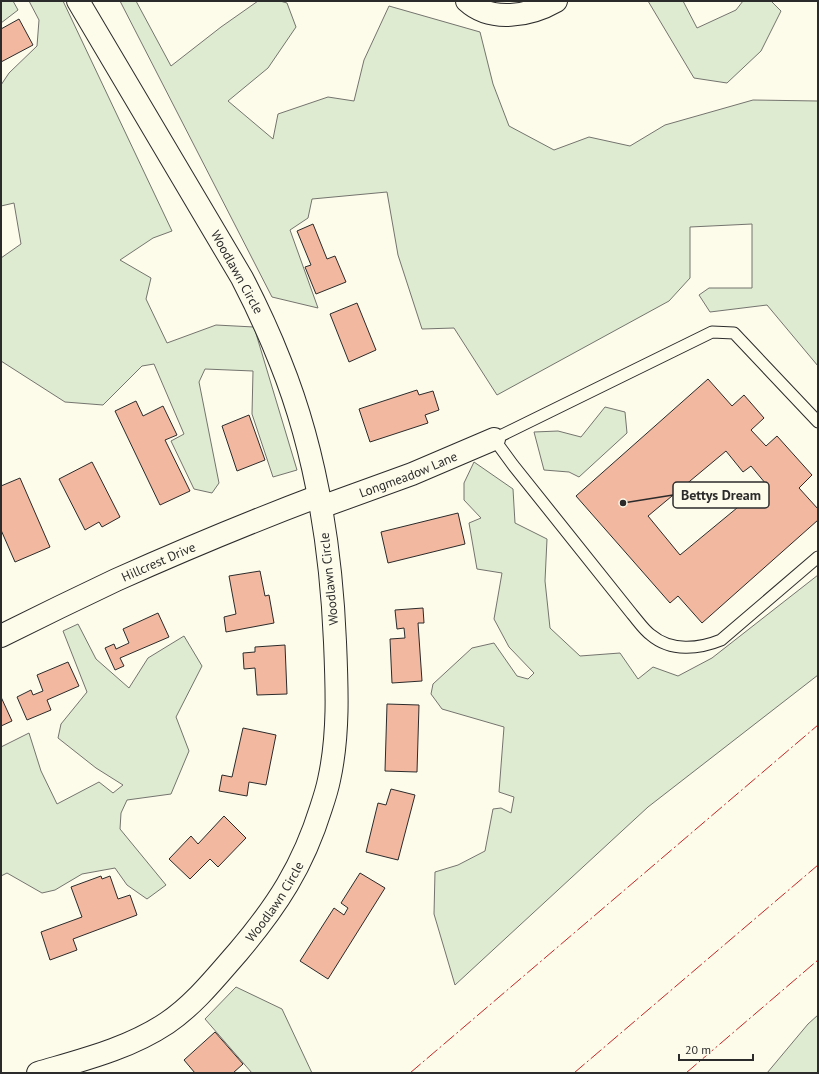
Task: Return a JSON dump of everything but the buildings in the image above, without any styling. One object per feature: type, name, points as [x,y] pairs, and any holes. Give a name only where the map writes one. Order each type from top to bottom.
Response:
[{"type":"street","name":"Woodlawn Circle","points":[[38,1073],[106,1052],[140,1038],[168,1022],[193,1002],[220,972],[252,935],[281,896],[300,864],[315,827],[329,781],[336,737],[337,683],[334,626],[329,563],[320,501],[311,458],[298,412],[281,362],[262,317],[218,237],[78,1]]},
{"type":"street","points":[[476,7],[503,16],[524,13],[556,1]]},
{"type":"street","name":"Longmeadow Lane","points":[[320,501],[412,474],[494,439]]},
{"type":"street","name":"Hillcrest Drive","points":[[1,636],[116,580],[251,522],[320,501]]},
{"type":"lane","points":[[818,422],[734,333],[712,332],[494,439],[632,614],[650,635],[662,642],[676,647],[692,648],[707,646],[721,640],[818,557]]},
{"type":"green space","points":[[1,1],[13,1],[18,10],[1,23]]},
{"type":"green space","points":[[29,1],[63,1],[172,231],[153,238],[120,260],[151,278],[146,299],[167,343],[216,325],[254,327],[297,470],[273,477],[252,414],[253,371],[205,369],[199,382],[219,483],[212,493],[194,489],[171,441],[184,434],[154,364],[142,366],[103,405],[65,402],[1,361],[1,258],[21,244],[14,203],[1,206],[1,85],[9,73],[37,46],[39,20]]},
{"type":"green space","points":[[120,1],[136,1],[171,66],[221,27],[258,1],[280,1],[287,3],[296,27],[268,68],[228,101],[273,139],[278,114],[328,97],[354,101],[364,60],[389,6],[480,32],[493,84],[509,126],[554,150],[589,137],[630,146],[665,125],[753,100],[818,101],[818,366],[767,305],[710,312],[699,295],[709,288],[752,288],[752,224],[690,227],[690,278],[669,301],[497,395],[454,328],[422,329],[398,255],[387,192],[312,199],[308,218],[290,230],[318,308],[272,297]]},
{"type":"green space","points":[[648,1],[683,1],[697,28],[736,10],[743,1],[771,1],[781,11],[761,51],[727,83],[694,78]]},
{"type":"green space","points":[[605,407],[625,412],[627,433],[579,477],[569,472],[544,470],[534,432],[558,431],[581,437]]},
{"type":"green space","points":[[474,462],[513,489],[515,523],[547,539],[545,581],[550,628],[580,656],[620,653],[638,679],[653,667],[678,676],[712,658],[818,575],[818,675],[648,807],[455,985],[434,914],[435,872],[458,865],[485,851],[493,809],[501,808],[511,813],[514,797],[499,792],[504,727],[442,709],[431,694],[433,684],[472,648],[494,643],[517,676],[528,679],[534,673],[509,647],[494,619],[502,573],[477,569],[469,523],[481,518],[464,500],[464,483]]},
{"type":"green space","points":[[78,624],[96,659],[129,688],[148,658],[184,636],[202,666],[176,717],[189,751],[171,794],[127,800],[121,813],[120,829],[166,885],[147,899],[127,885],[115,868],[82,874],[55,890],[42,893],[7,873],[1,876],[1,747],[29,733],[41,771],[57,804],[99,782],[113,793],[123,785],[96,768],[58,738],[61,724],[87,692],[63,631]]},
{"type":"green space","points":[[236,987],[282,1009],[312,1073],[252,1073],[205,1019]]},
{"type":"green space","points":[[818,1015],[818,1073],[767,1073],[808,1024]]},
{"type":"power","points":[[410,1073],[818,725]]},
{"type":"power","points":[[574,1073],[818,865]]},
{"type":"power","points":[[686,1073],[818,960]]},
{"type":"place","name":"Bettys Dream","points":[[623,503]]}]
